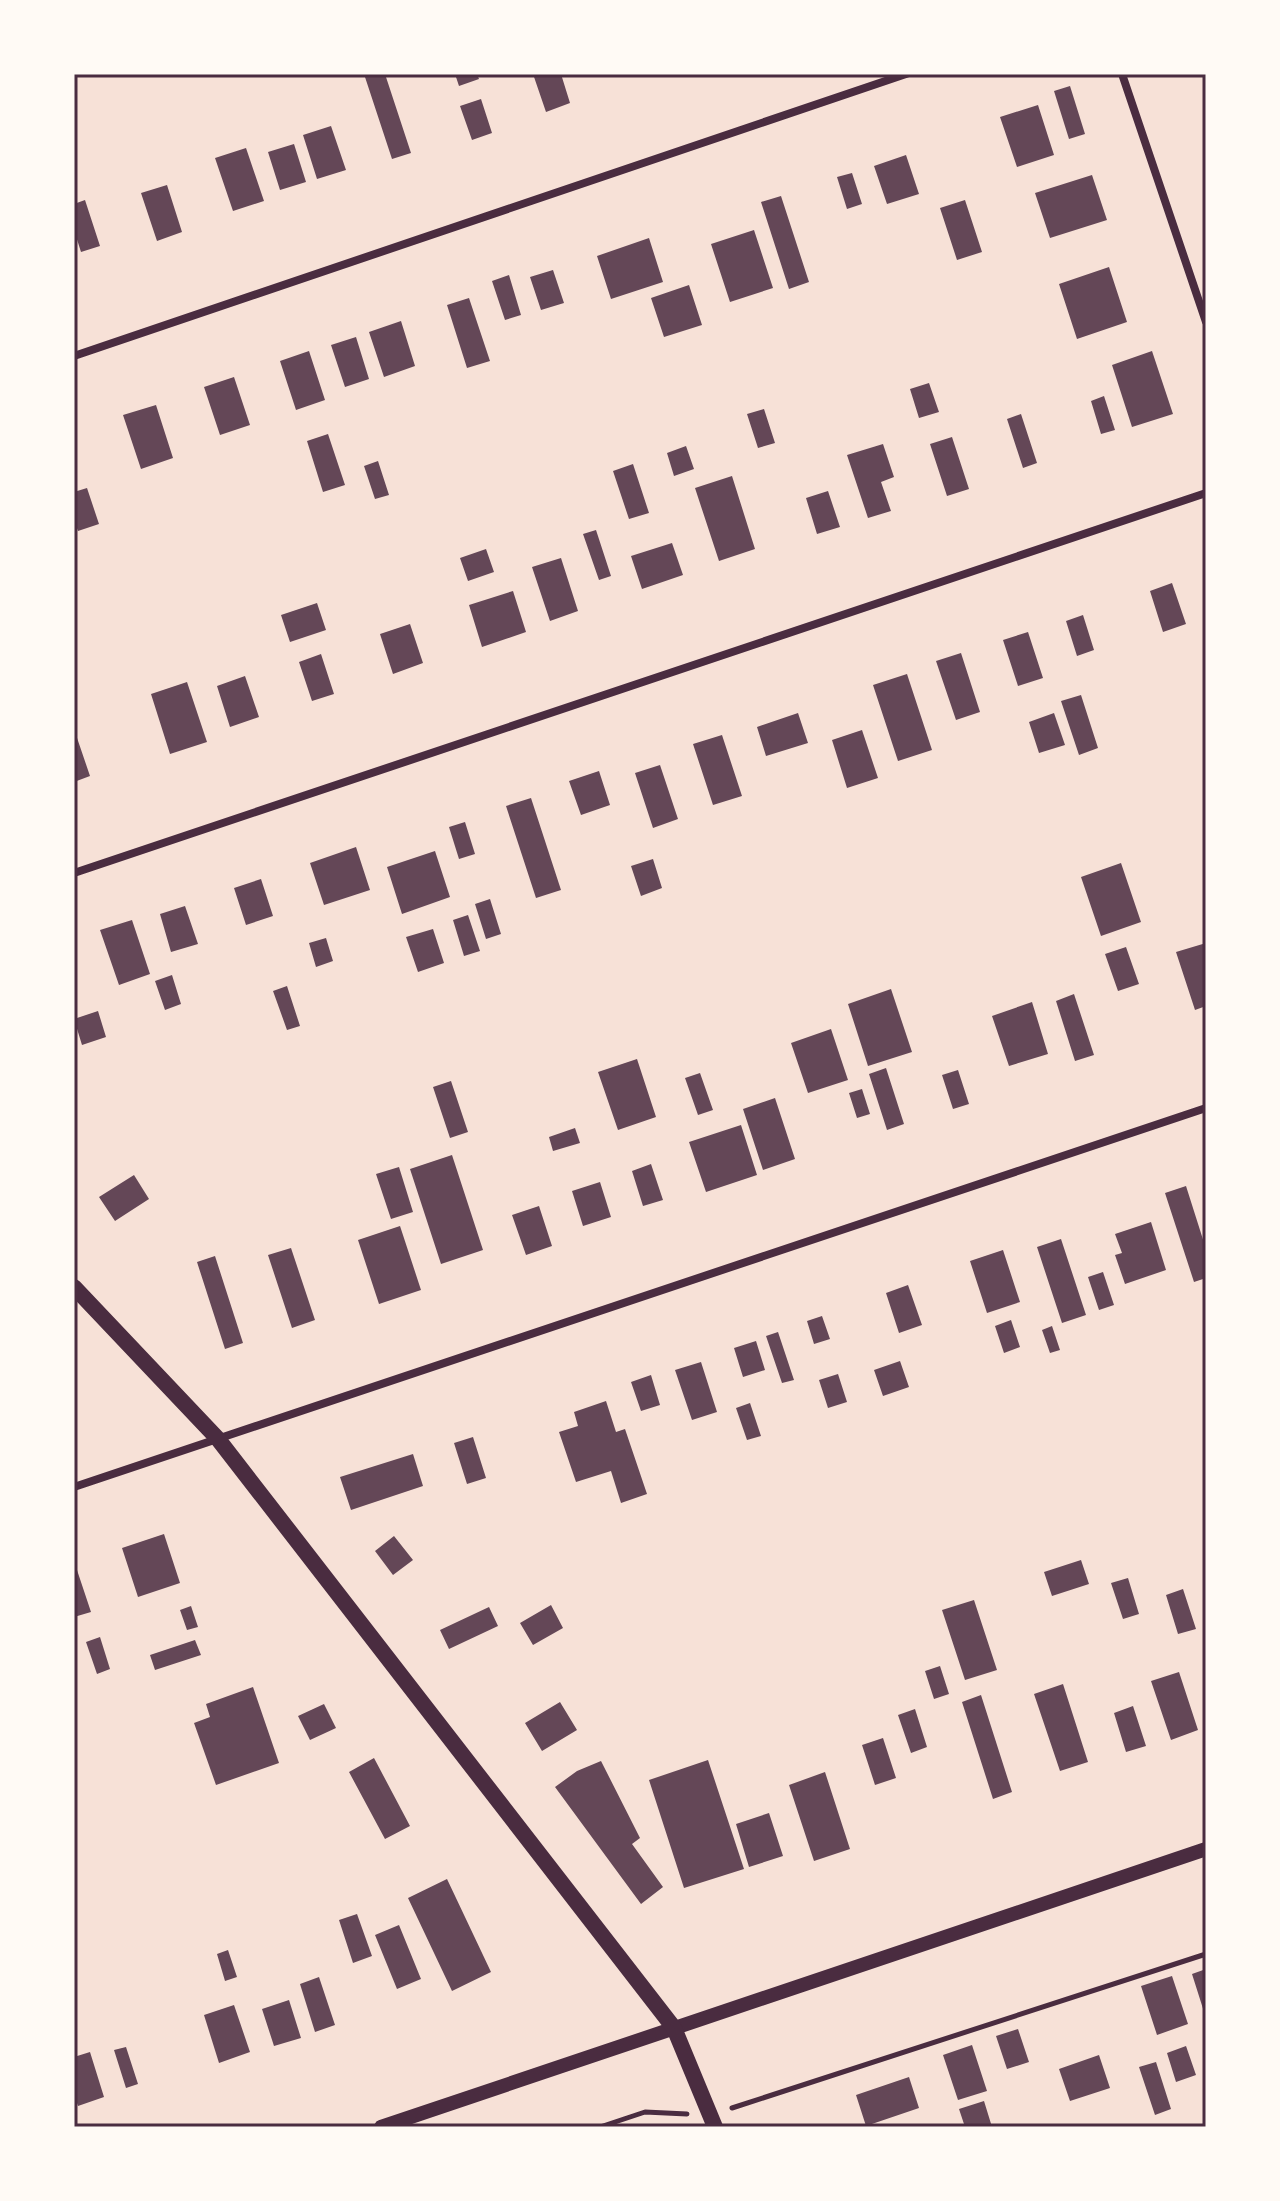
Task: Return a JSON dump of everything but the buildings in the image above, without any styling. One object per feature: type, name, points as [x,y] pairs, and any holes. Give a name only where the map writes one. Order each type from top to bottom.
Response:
[{"type":"main road","points":[[74,1287],[218,1439],[674,2028],[713,2121]]},
{"type":"street","points":[[74,356],[906,74]]},
{"type":"street","points":[[1122,74],[1206,322]]},
{"type":"street","points":[[74,873],[1206,493]]},
{"type":"street","points":[[74,1487],[1206,1108]]},
{"type":"street","points":[[381,2127],[1206,1849]]},
{"type":"path","points":[[600,2127],[645,2112],[713,2121],[1206,1954]]}]
